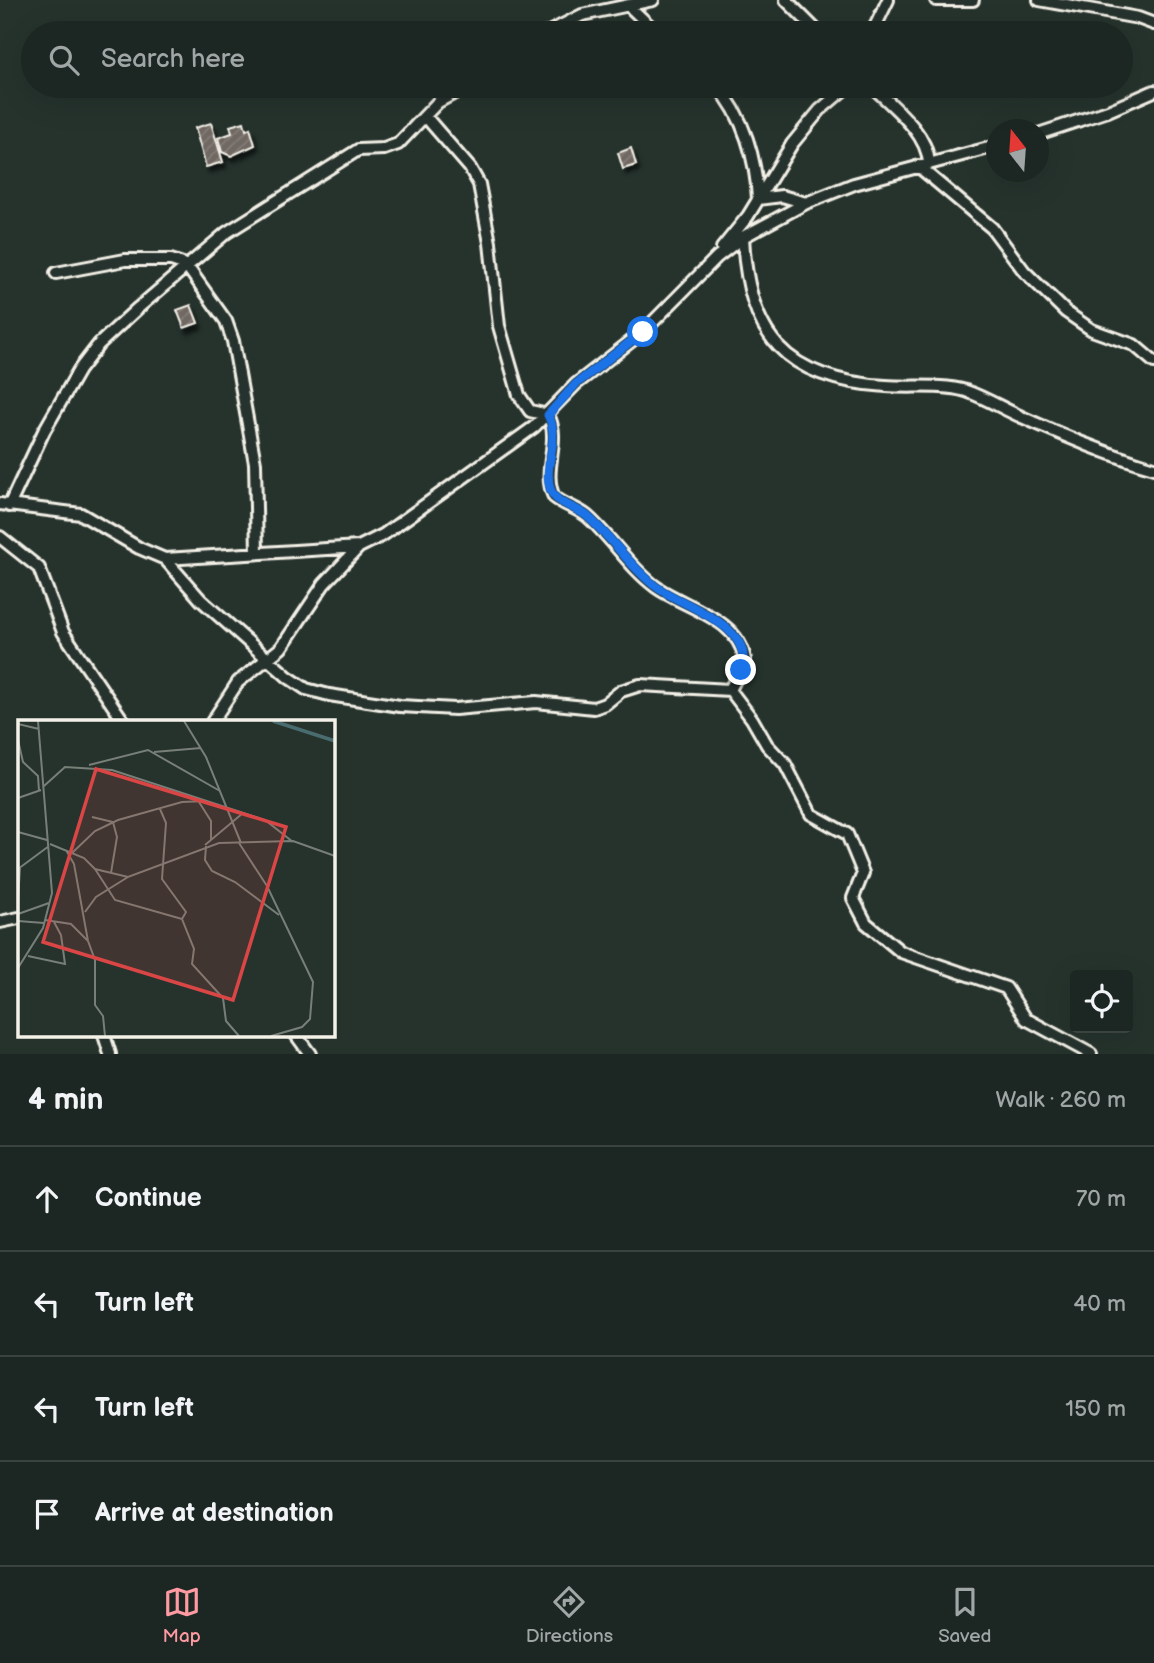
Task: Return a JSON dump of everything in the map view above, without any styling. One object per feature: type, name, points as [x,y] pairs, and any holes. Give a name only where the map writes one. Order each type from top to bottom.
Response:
[{"type":"street","points":[[570,21],[582,15],[653,0]]},
{"type":"street","points":[[786,0],[807,21]]},
{"type":"street","points":[[878,21],[888,0]]},
{"type":"street","points":[[936,0],[973,0]]},
{"type":"street","points":[[1039,0],[1138,18],[1154,24]]},
{"type":"street","points":[[629,7],[644,21]]},
{"type":"street","points":[[1049,130],[1108,111],[1154,91]]},
{"type":"street","points":[[359,547],[165,559],[139,548],[81,514],[4,505],[79,370],[99,344],[186,265],[226,233],[358,150],[391,148],[398,144],[438,102],[446,98]]},
{"type":"street","points":[[726,98],[735,111],[745,135],[757,175],[758,199]]},
{"type":"street","points":[[717,257],[792,144],[820,110],[834,98]]},
{"type":"street","points":[[884,98],[925,144],[924,164],[992,228],[1024,271],[1066,312],[1092,330],[1135,345],[1154,362]]},
{"type":"street","points":[[425,116],[470,168],[479,184],[499,326],[516,385],[530,411],[548,415]]},
{"type":"street","points":[[213,720],[238,682],[281,648],[324,584],[359,547],[383,535],[441,491],[481,468],[548,415],[576,384],[643,332],[717,257],[743,237],[806,203],[854,184],[986,148]]},
{"type":"street","points":[[758,199],[782,196],[806,203]]},
{"type":"street","points":[[743,237],[748,284],[760,322],[792,357],[816,372],[844,383],[965,391],[1108,454],[1154,468]]},
{"type":"street","points":[[56,273],[125,260],[171,260],[186,265],[226,321],[233,341],[255,463],[257,552]]},
{"type":"street","points":[[548,415],[554,439],[549,478],[555,497],[587,516],[655,586],[705,612],[730,633],[740,645],[745,660],[730,691]]},
{"type":"street","points":[[0,537],[39,568],[66,639],[123,720]]},
{"type":"street","points":[[165,559],[181,580],[268,659],[306,689],[400,706],[456,709],[536,702],[594,708],[606,704],[621,691],[640,685],[730,691],[752,719],[767,745],[785,764],[811,814],[841,828],[849,837],[863,873],[853,898],[866,923],[905,954],[1006,988],[1026,1019],[1091,1054]]},
{"type":"street","points":[[0,922],[18,918]]},
{"type":"street","points":[[104,1036],[110,1054]]},
{"type":"street","points":[[297,1036],[310,1054]]},
{"type":"building","points":[[244,122],[246,130],[250,128],[255,145],[231,156],[222,152],[218,138],[232,133],[230,126]]},
{"type":"building","points":[[211,123],[223,162],[206,167],[195,128]]},
{"type":"building","points":[[631,148],[636,165],[623,169],[618,153]]},
{"type":"building","points":[[191,305],[198,323],[184,328],[177,310]]},
{"type":"route","points":[[643,332],[576,384],[548,415],[554,439],[549,478],[551,489],[560,501],[587,516],[655,586],[705,612],[730,633],[744,654],[741,670]]}]
